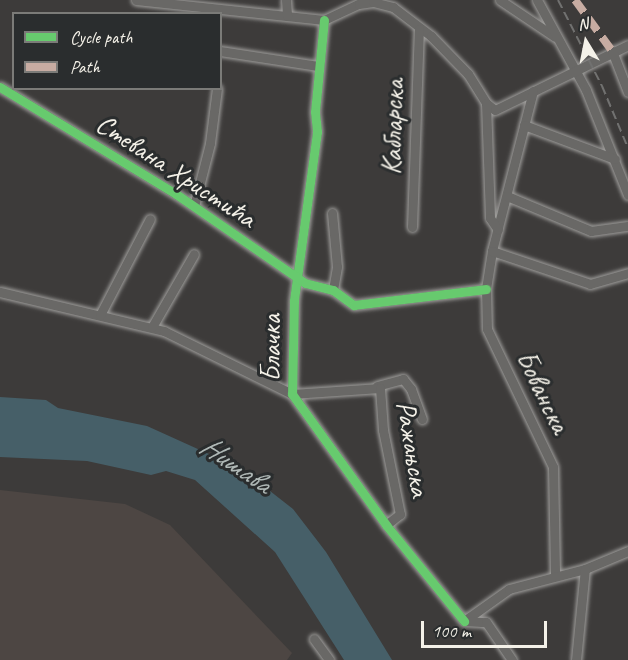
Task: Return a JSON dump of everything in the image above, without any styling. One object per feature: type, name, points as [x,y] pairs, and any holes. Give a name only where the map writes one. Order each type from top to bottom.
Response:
[{"type":"street","points":[[136,0],[224,4],[287,16],[324,20],[358,2],[373,2],[393,7],[468,74],[486,103],[490,218],[498,230]]},
{"type":"street","points":[[286,0],[287,16]]},
{"type":"street","points":[[500,0],[556,39]]},
{"type":"street","points":[[537,0],[556,39],[576,71],[615,159],[628,195]]},
{"type":"street","name":"Блачка","points":[[324,20],[318,66],[317,132],[296,277],[292,394],[386,525],[464,621]]},
{"type":"street","name":"Кабларска","points":[[412,227],[419,29]]},
{"type":"street","points":[[486,103],[499,110],[612,51],[628,45]]},
{"type":"street","points":[[612,51],[628,92]]},
{"type":"street","points":[[222,54],[318,66]]},
{"type":"street","name":"Стевана Христића","points":[[0,87],[194,206],[305,283],[333,290],[357,306],[486,289]]},
{"type":"street","points":[[194,206],[210,143],[217,90]]},
{"type":"street","name":"Бованска","points":[[533,91],[492,251],[486,289],[487,329],[553,466],[555,576]]},
{"type":"street","points":[[524,125],[615,159]]},
{"type":"street","points":[[507,196],[591,231],[628,226]]},
{"type":"street","points":[[333,213],[337,267],[333,290]]},
{"type":"street","points":[[100,315],[150,219]]},
{"type":"street","points":[[492,251],[590,284],[628,273]]},
{"type":"street","points":[[152,327],[194,254]]},
{"type":"street","points":[[0,292],[152,327],[292,394]]},
{"type":"street","points":[[377,386],[403,379],[411,388],[422,419]]},
{"type":"street","name":"Ражањска","points":[[292,394],[377,386],[382,396],[383,430],[400,514],[386,525]]},
{"type":"street","points":[[464,621],[509,589],[585,569],[628,551]]},
{"type":"street","points":[[576,660],[585,569]]},
{"type":"street","points":[[464,621],[486,622],[512,660]]},
{"type":"street","points":[[314,639],[329,660]]},
{"type":"shaded area","points":[[0,490],[125,504],[170,525],[292,653],[287,660],[0,660]]},
{"type":"water","points":[[0,397],[46,400],[58,408],[147,426],[242,469],[293,509],[326,552],[392,660],[344,660],[275,552],[195,480],[166,471],[151,475],[87,461],[0,457]]},
{"type":"railway","points":[[558,0],[602,86],[628,148]]},
{"type":"marked path","points":[[575,0],[612,51]]},
{"type":"cycle path","points":[[324,20],[315,112],[317,132],[294,301],[292,394],[386,525],[464,621]]},
{"type":"cycle path","points":[[0,87],[176,194],[305,283],[333,290],[354,305],[486,289]]},
{"type":"water label","name":"Нишава","points":[[236,464]]}]
